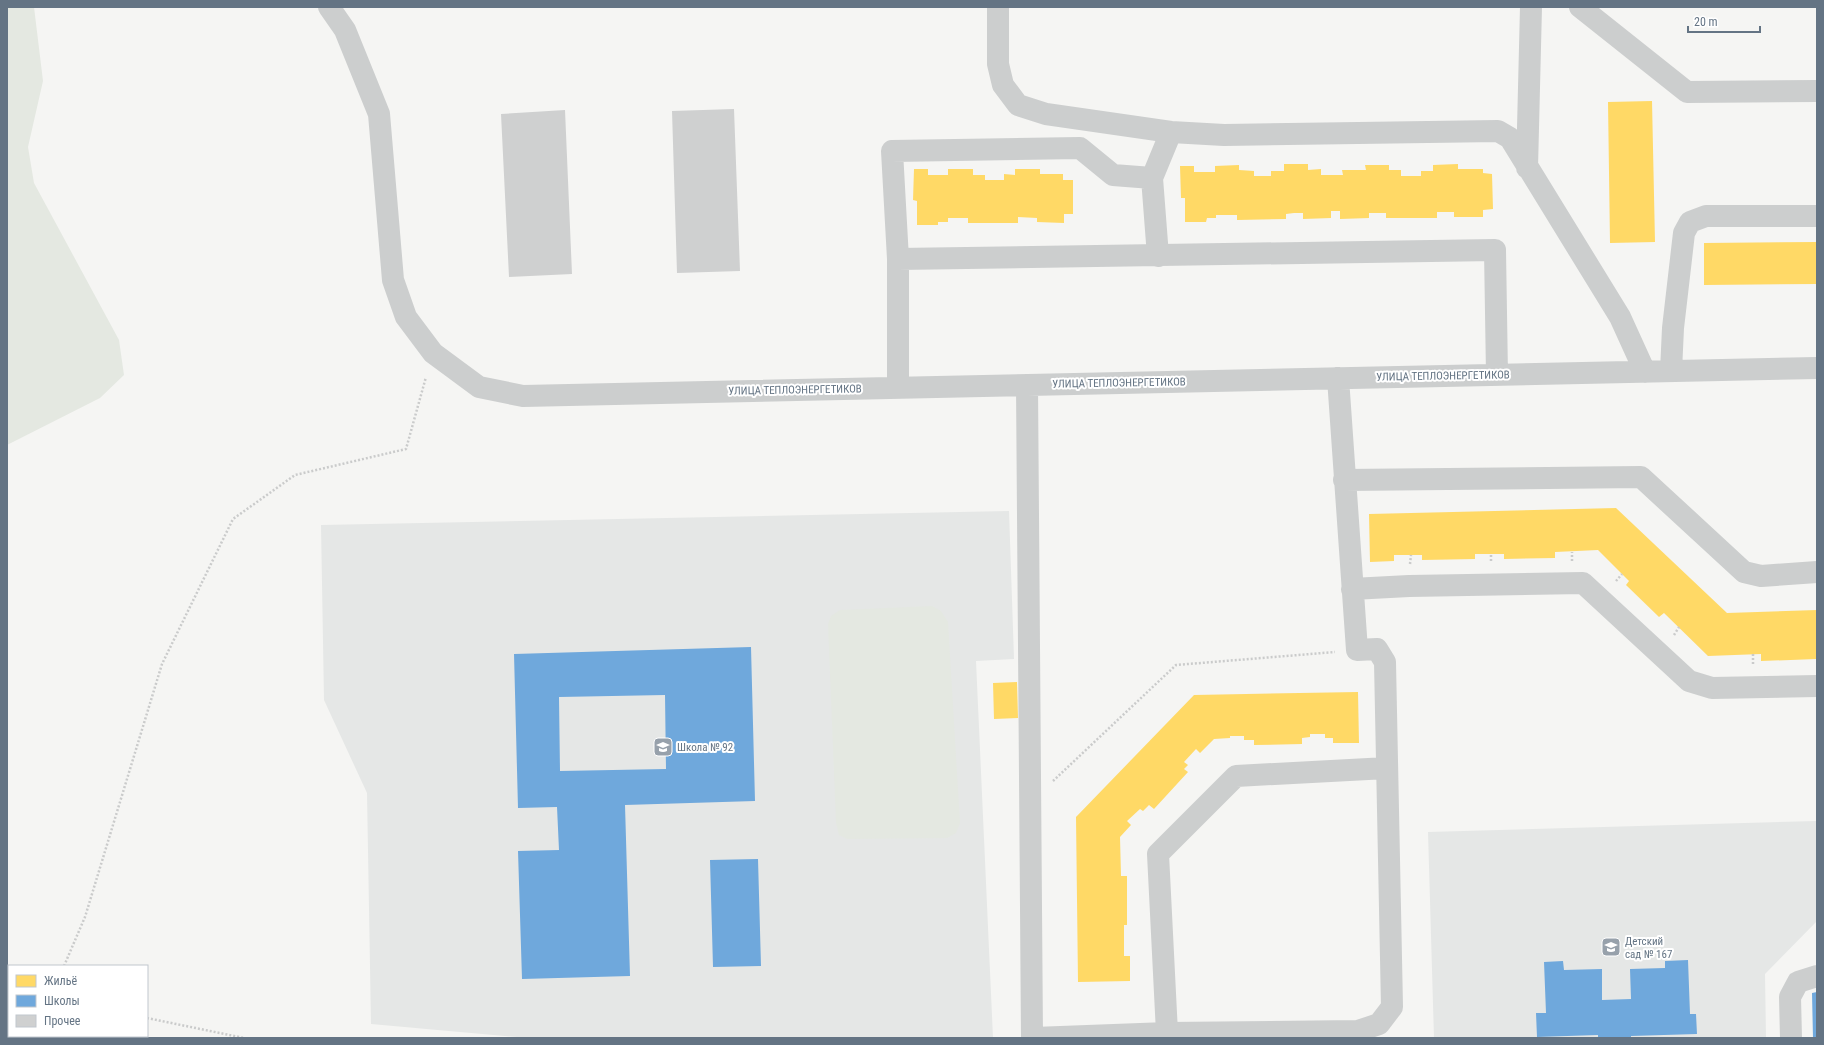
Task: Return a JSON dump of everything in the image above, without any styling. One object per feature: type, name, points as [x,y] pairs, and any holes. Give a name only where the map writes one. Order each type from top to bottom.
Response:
[{"type":"street","name":"УЛИЦА ТЕПЛОЭНЕРГЕТИКОВ","points":[[329,7],[345,30],[379,114],[393,280],[406,317],[433,352],[479,387],[524,396],[1817,368]]},
{"type":"street","points":[[998,7],[998,64],[1003,85],[1018,105],[1046,114],[1171,132],[1224,135],[1498,131],[1510,138],[1527,168],[1620,316],[1645,372]]},
{"type":"street","points":[[1527,168],[1531,7]]},
{"type":"street","points":[[1580,7],[1687,92],[1817,91]]},
{"type":"street","points":[[1158,256],[1152,178],[1171,132]]},
{"type":"street","points":[[898,388],[898,259],[892,151],[1080,148],[1113,176],[1152,178]]},
{"type":"street","points":[[1671,371],[1673,328],[1684,233],[1690,222],[1706,216],[1817,216]]},
{"type":"street","points":[[898,259],[1495,250],[1497,375]]},
{"type":"street","points":[[1027,385],[1033,1038],[1167,1033],[1358,1031],[1379,1024],[1392,1007],[1385,662],[1377,649],[1357,650],[1338,378]]},
{"type":"street","points":[[1344,480],[1641,476],[1744,572],[1761,576],[1817,572]]},
{"type":"street","points":[[1352,589],[1409,586],[1584,582],[1689,681],[1712,688],[1817,686]]},
{"type":"street","points":[[1167,1033],[1158,854],[1236,776],[1387,768]]},
{"type":"street","points":[[1791,1038],[1790,997],[1798,982],[1817,976]]},
{"type":"path","points":[[64,965],[85,917],[162,664],[233,519],[295,475],[406,449],[433,352]]},
{"type":"path","points":[[1030,803],[1176,665],[1357,650]]},
{"type":"path","points":[[148,1018],[244,1038]]},
{"type":"shaded area","points":[[7,7],[34,7],[43,81],[28,147],[34,183],[119,340],[124,375],[100,398],[7,445]]},
{"type":"shaded area","name":"Школа № 92","points":[[1009,511],[1014,659],[976,661],[993,1038],[528,1038],[371,1024],[367,793],[324,700],[321,525]]},
{"type":"shaded area","points":[[932,606],[941,611],[948,622],[960,823],[956,833],[947,838],[847,839],[839,835],[836,822],[828,624],[831,616],[840,610]]},
{"type":"shaded area","name":"Детский сад № 167","points":[[1816,821],[1817,921],[1765,974],[1766,1038],[1434,1038],[1428,832]]},
{"type":"building: Жильё","points":[[1652,101],[1655,242],[1610,243],[1608,102]]},
{"type":"building: Жильё","points":[[1284,164],[1308,164],[1308,170],[1321,169],[1321,175],[1343,175],[1342,170],[1366,170],[1365,165],[1389,165],[1389,170],[1401,170],[1401,176],[1421,176],[1421,171],[1433,171],[1433,165],[1458,164],[1458,169],[1483,169],[1483,173],[1492,174],[1493,209],[1483,210],[1483,217],[1454,217],[1454,212],[1437,212],[1437,218],[1386,218],[1386,213],[1369,213],[1369,218],[1340,219],[1340,211],[1331,211],[1331,218],[1303,219],[1303,213],[1294,213],[1286,214],[1286,219],[1237,220],[1237,215],[1216,215],[1216,218],[1207,218],[1206,222],[1185,222],[1185,198],[1181,198],[1180,166],[1194,166],[1194,172],[1215,172],[1215,166],[1239,165],[1239,170],[1254,171],[1254,176],[1271,176],[1271,171],[1284,171]]},
{"type":"building: Жильё","points":[[914,169],[928,169],[928,175],[948,175],[948,169],[973,169],[973,175],[985,175],[985,180],[1004,180],[1004,174],[1015,175],[1015,169],[1040,169],[1040,174],[1063,174],[1063,180],[1073,180],[1073,214],[1064,214],[1064,223],[1037,222],[1037,218],[1018,217],[1018,223],[968,223],[968,218],[948,218],[948,222],[938,222],[938,225],[917,225],[917,201],[913,200]]},
{"type":"building: Жильё","points":[[1817,242],[1817,284],[1704,285],[1704,243]]},
{"type":"building: Жильё","points":[[1616,508],[1727,613],[1817,610],[1816,659],[1761,661],[1761,654],[1708,656],[1664,613],[1659,617],[1626,585],[1629,581],[1598,550],[1555,552],[1555,558],[1504,559],[1504,554],[1475,554],[1475,559],[1422,560],[1422,555],[1394,555],[1394,561],[1370,562],[1369,514]]},
{"type":"building: Жильё","points":[[1017,682],[1018,718],[994,719],[993,683]]},
{"type":"building: Жильё","points":[[1358,692],[1359,743],[1333,743],[1333,738],[1325,738],[1325,734],[1310,734],[1310,737],[1302,738],[1302,744],[1254,745],[1254,740],[1244,740],[1244,736],[1230,736],[1230,738],[1214,739],[1200,753],[1196,749],[1184,762],[1188,765],[1184,769],[1188,772],[1154,809],[1149,805],[1143,811],[1140,809],[1127,821],[1131,825],[1120,837],[1121,876],[1127,876],[1127,925],[1124,925],[1124,956],[1130,956],[1130,981],[1078,982],[1076,817],[1194,695]]},
{"type":"building: Школы","points":[[751,647],[755,801],[625,805],[630,976],[522,979],[518,851],[559,850],[557,807],[518,808],[514,654]],"holes":[[[665,695],[666,769],[560,771],[559,697]]]},
{"type":"building: Школы","points":[[758,859],[761,966],[713,967],[710,860]]},
{"type":"building: Школы","points":[[1688,960],[1690,1014],[1696,1014],[1697,1034],[1631,1036],[1631,1038],[1598,1038],[1598,1035],[1537,1037],[1536,1013],[1546,1013],[1544,962],[1563,961],[1564,970],[1602,969],[1602,1000],[1631,999],[1630,969],[1665,968],[1665,961]]},
{"type":"building: Школы","points":[[1817,992],[1817,1038],[1813,1038],[1812,993]]},
{"type":"building: Прочее","points":[[734,109],[740,271],[677,273],[672,111]]},
{"type":"building: Прочее","points":[[565,110],[572,274],[509,277],[501,114]]},
{"type":"place","name":"Школа № 92","points":[[663,747]]},
{"type":"place","name":"Детский сад № 167","points":[[1611,947]]}]
